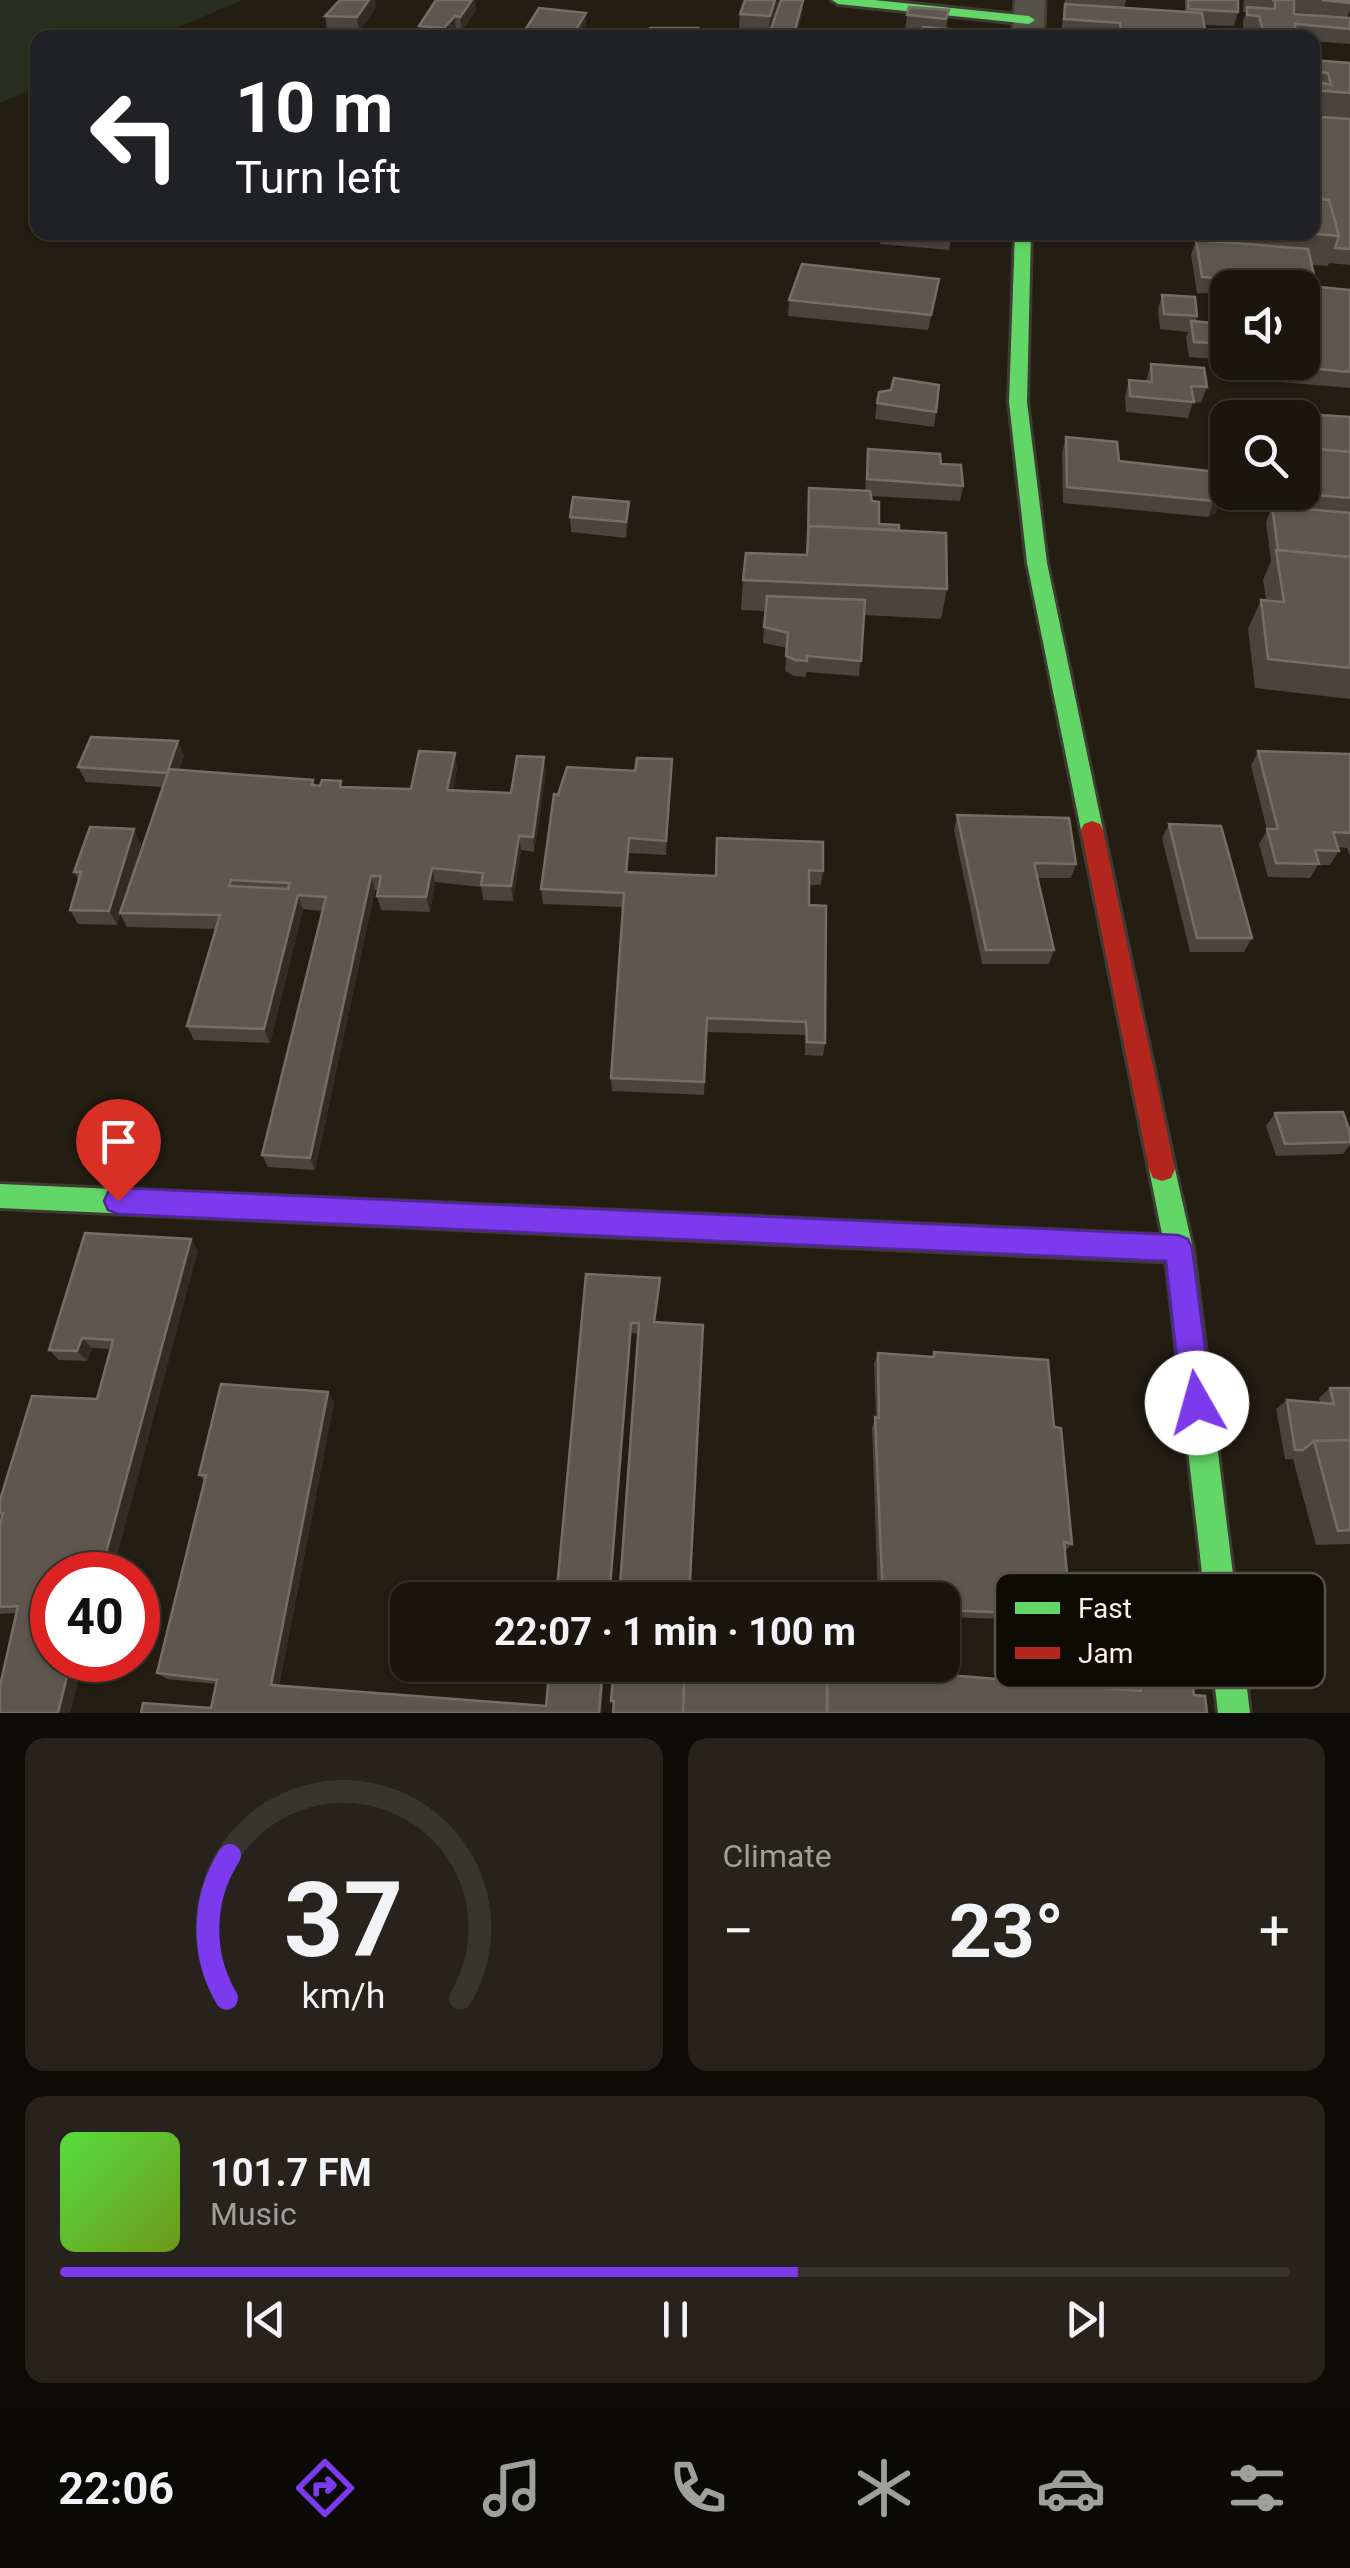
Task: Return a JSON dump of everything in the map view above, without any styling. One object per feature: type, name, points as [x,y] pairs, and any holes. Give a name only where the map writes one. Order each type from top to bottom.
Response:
[{"type":"street","points":[[838,0],[1029,19]]},
{"type":"street","points":[[1023,240],[1018,402],[1036,563],[1178,1248],[1217,1573]]},
{"type":"street","points":[[0,1196],[1178,1248]]},
{"type":"street","points":[[1231,1688],[1234,1713]]},
{"type":"green space","points":[[0,0],[243,0],[171,30],[30,30],[30,90],[0,103]]},
{"type":"building","points":[[340,0],[369,0],[357,17],[325,16]]},
{"type":"building","points":[[436,0],[472,0],[460,17],[455,16],[444,28],[419,26]]},
{"type":"building","points":[[745,0],[775,0],[770,16],[740,14]]},
{"type":"building","points":[[781,0],[803,0],[795,30],[771,29]]},
{"type":"building","points":[[1188,0],[1238,0],[1238,12],[1188,9]]},
{"type":"building","points":[[1275,0],[1294,0],[1294,14],[1350,18],[1350,29],[1295,24],[1295,30],[1263,30],[1259,16],[1247,15],[1247,7],[1275,9]]},
{"type":"building","points":[[1065,4],[1202,13],[1205,30],[1121,30],[1120,23],[1064,19]]},
{"type":"building","points":[[909,7],[949,10],[946,19],[907,15]]},
{"type":"building","points":[[539,8],[586,13],[576,30],[525,30]]},
{"type":"building","points":[[650,28],[698,28],[697,30]]},
{"type":"building","points":[[1320,61],[1350,63],[1350,93],[1320,91],[1320,82],[1331,85],[1328,73],[1320,72]]},
{"type":"building","points":[[1320,118],[1350,119],[1350,249],[1335,248],[1339,236],[1329,200],[1320,198]]},
{"type":"building","points":[[1320,199],[1329,200],[1339,236],[1320,234]]},
{"type":"building","points":[[1196,240],[1308,249],[1313,270],[1210,270],[1210,277],[1202,277]]},
{"type":"building","points":[[802,264],[939,279],[931,315],[789,300]]},
{"type":"building","points":[[1320,287],[1350,290],[1350,372],[1320,369]]},
{"type":"building","points":[[1162,295],[1195,297],[1197,316],[1164,314]]},
{"type":"building","points":[[1191,321],[1210,323],[1210,343],[1194,342]]},
{"type":"building","points":[[1151,364],[1204,368],[1207,387],[1191,386],[1194,402],[1130,396],[1129,380],[1152,382]]},
{"type":"building","points":[[894,378],[939,385],[936,412],[877,403],[879,392],[891,390]]},
{"type":"building","points":[[1320,415],[1350,417],[1350,452],[1320,450]]},
{"type":"building","points":[[1066,437],[1117,442],[1119,461],[1210,471],[1210,501],[1067,487]]},
{"type":"building","points":[[868,449],[940,454],[941,464],[961,465],[963,486],[867,479]]},
{"type":"building","points":[[1320,450],[1350,452],[1350,498],[1320,495]]},
{"type":"building","points":[[809,488],[870,491],[872,501],[879,502],[879,524],[899,525],[899,530],[809,526],[808,540]]},
{"type":"building","points":[[573,497],[629,502],[626,522],[570,517]]},
{"type":"building","points":[[1273,510],[1350,513],[1350,557],[1278,550]]},
{"type":"building","points":[[809,526],[946,533],[947,589],[743,580],[746,553],[807,555]]},
{"type":"building","points":[[1276,550],[1350,557],[1350,668],[1268,659],[1261,600],[1284,602]]},
{"type":"building","points":[[767,596],[865,600],[861,661],[807,656],[807,661],[786,656],[788,633],[764,627]]},
{"type":"building","points":[[91,737],[178,741],[167,773],[78,767]]},
{"type":"building","points":[[419,751],[455,753],[447,790],[511,793],[517,756],[544,757],[533,837],[519,836],[511,886],[481,885],[483,873],[432,868],[426,897],[377,896],[381,876],[371,876],[310,1158],[262,1155],[326,897],[298,895],[264,1029],[187,1026],[220,915],[120,913],[169,769],[313,780],[312,785],[320,786],[322,780],[341,781],[340,787],[411,789]],"holes":[[[231,880],[290,883],[288,889],[229,886]]]},
{"type":"building","points":[[1258,751],[1350,754],[1350,833],[1333,832],[1339,851],[1315,850],[1319,864],[1276,863],[1267,829],[1278,829]]},
{"type":"building","points":[[637,758],[672,759],[666,841],[629,838],[626,872],[716,876],[717,838],[823,842],[823,871],[809,870],[809,905],[826,906],[825,1043],[807,1042],[806,1022],[707,1018],[704,1082],[611,1078],[624,893],[541,889],[554,794],[558,795],[567,767],[635,771]]},
{"type":"building","points":[[957,815],[1069,818],[1076,864],[1034,863],[1054,950],[986,950]]},
{"type":"building","points":[[1169,824],[1221,826],[1252,938],[1197,938]]},
{"type":"building","points":[[90,827],[134,829],[109,911],[70,910],[81,872],[74,872]]},
{"type":"building","points":[[1343,1112],[1350,1142],[1285,1144],[1275,1113]]},
{"type":"building","points":[[85,1233],[191,1239],[106,1552],[30,1552],[30,1682],[66,1682],[58,1713],[0,1713],[0,1686],[18,1606],[0,1607],[0,1500],[32,1396],[97,1399],[113,1340],[82,1338],[77,1351],[49,1350]]},
{"type":"building","points":[[586,1274],[660,1278],[654,1322],[703,1325],[690,1582],[620,1582],[639,1323],[631,1323],[610,1582],[558,1582]]},
{"type":"building","points":[[934,1352],[1048,1360],[1054,1427],[1061,1428],[1072,1544],[1064,1542],[1067,1573],[995,1573],[995,1612],[960,1611],[960,1582],[882,1582],[875,1417],[879,1418],[878,1353],[934,1357]]},
{"type":"building","points":[[221,1384],[328,1392],[271,1685],[546,1706],[548,1682],[602,1682],[599,1713],[141,1713],[143,1703],[211,1708],[217,1680],[160,1673],[206,1475],[199,1475]]},
{"type":"building","points":[[1330,1388],[1350,1388],[1350,1440],[1314,1441],[1303,1450],[1295,1450],[1287,1400],[1334,1404]]},
{"type":"building","points":[[1350,1440],[1350,1530],[1338,1531],[1314,1441]]},
{"type":"building","points":[[960,1676],[995,1679],[995,1688],[1193,1688],[1194,1695],[1205,1696],[1207,1713],[827,1713],[827,1682],[960,1682]]},
{"type":"building","points":[[613,1682],[684,1682],[683,1713],[613,1713]]},
{"type":"building","points":[[684,1682],[827,1682],[827,1713],[683,1713]]},
{"type":"traffic: fast","points":[[838,0],[1029,20]]},
{"type":"traffic: fast","points":[[1023,240],[1018,402],[1037,563],[1092,830]]},
{"type":"traffic: fast","points":[[1162,1169],[1179,1249],[1217,1573]]},
{"type":"traffic: fast","points":[[0,1196],[759,1230]]},
{"type":"traffic: fast","points":[[1231,1688],[1234,1713]]},
{"type":"traffic: jam","points":[[1092,830],[1162,1169]]},
{"type":"traffic: jam","points":[[759,1230],[1179,1249]]},
{"type":"route","points":[[118,1201],[1178,1248],[1197,1403]]}]
